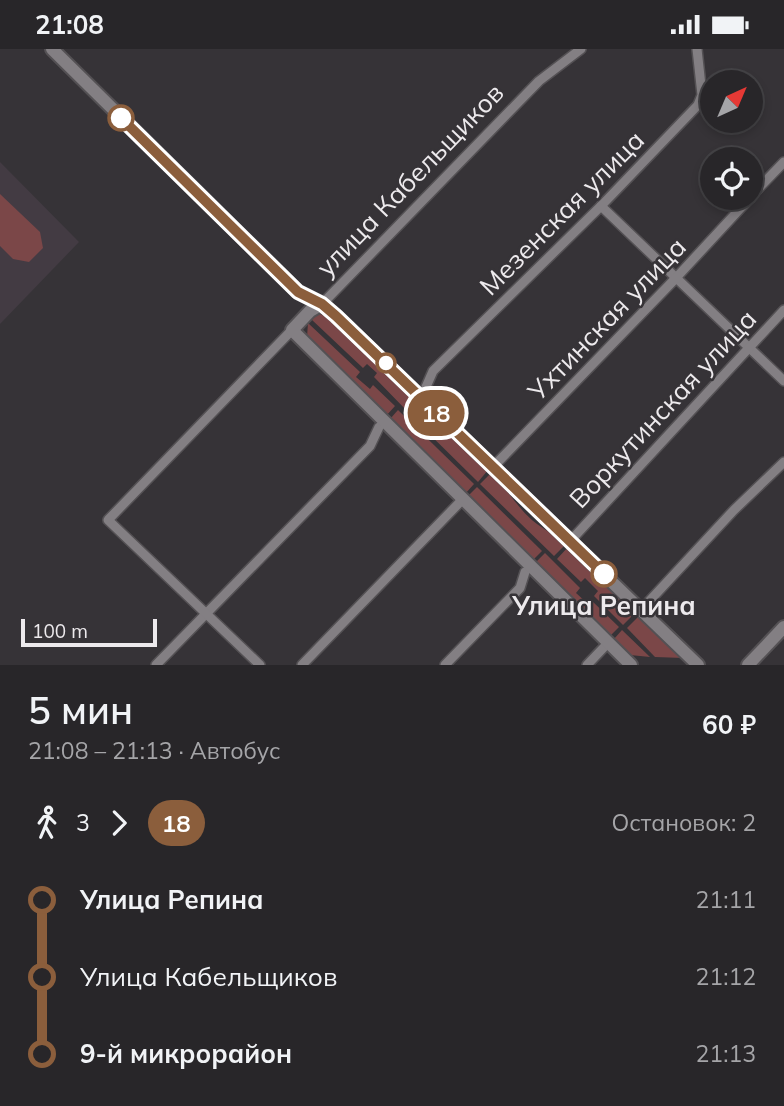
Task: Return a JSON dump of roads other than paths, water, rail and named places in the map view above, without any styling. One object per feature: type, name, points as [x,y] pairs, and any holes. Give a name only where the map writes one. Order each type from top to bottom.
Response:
[{"type":"street","points":[[52,49],[298,292],[322,304],[698,665]]},
{"type":"street","name":"улица Кабельщиков","points":[[206,613],[108,520],[304,317],[322,304],[539,81],[581,49]]},
{"type":"street","name":"Мезенская улица","points":[[426,395],[426,387],[433,371],[601,206],[698,105],[702,95],[697,49]]},
{"type":"street","name":"Ухтинская улица","points":[[763,184],[784,162]]},
{"type":"street","points":[[601,206],[784,381]]},
{"type":"street","name":"Ухтинская улица","points":[[493,467],[738,210]]},
{"type":"street","name":"улица Кабельщиков","points":[[298,292],[304,305],[304,317]]},
{"type":"street","name":"Воркутинская улица","points":[[574,537],[784,310]]},
{"type":"street","points":[[292,330],[631,665]]},
{"type":"street","points":[[158,664],[370,446],[379,427]]},
{"type":"street","points":[[641,610],[734,510],[784,462]]},
{"type":"street","points":[[302,665],[462,500]]},
{"type":"street","points":[[445,665],[520,588],[525,572]]},
{"type":"street","points":[[206,613],[260,665]]},
{"type":"street","points":[[748,665],[784,627]]},
{"type":"street","points":[[586,665],[608,643]]},
{"type":"place","name":"Улица Репина","points":[[604,574]]}]
